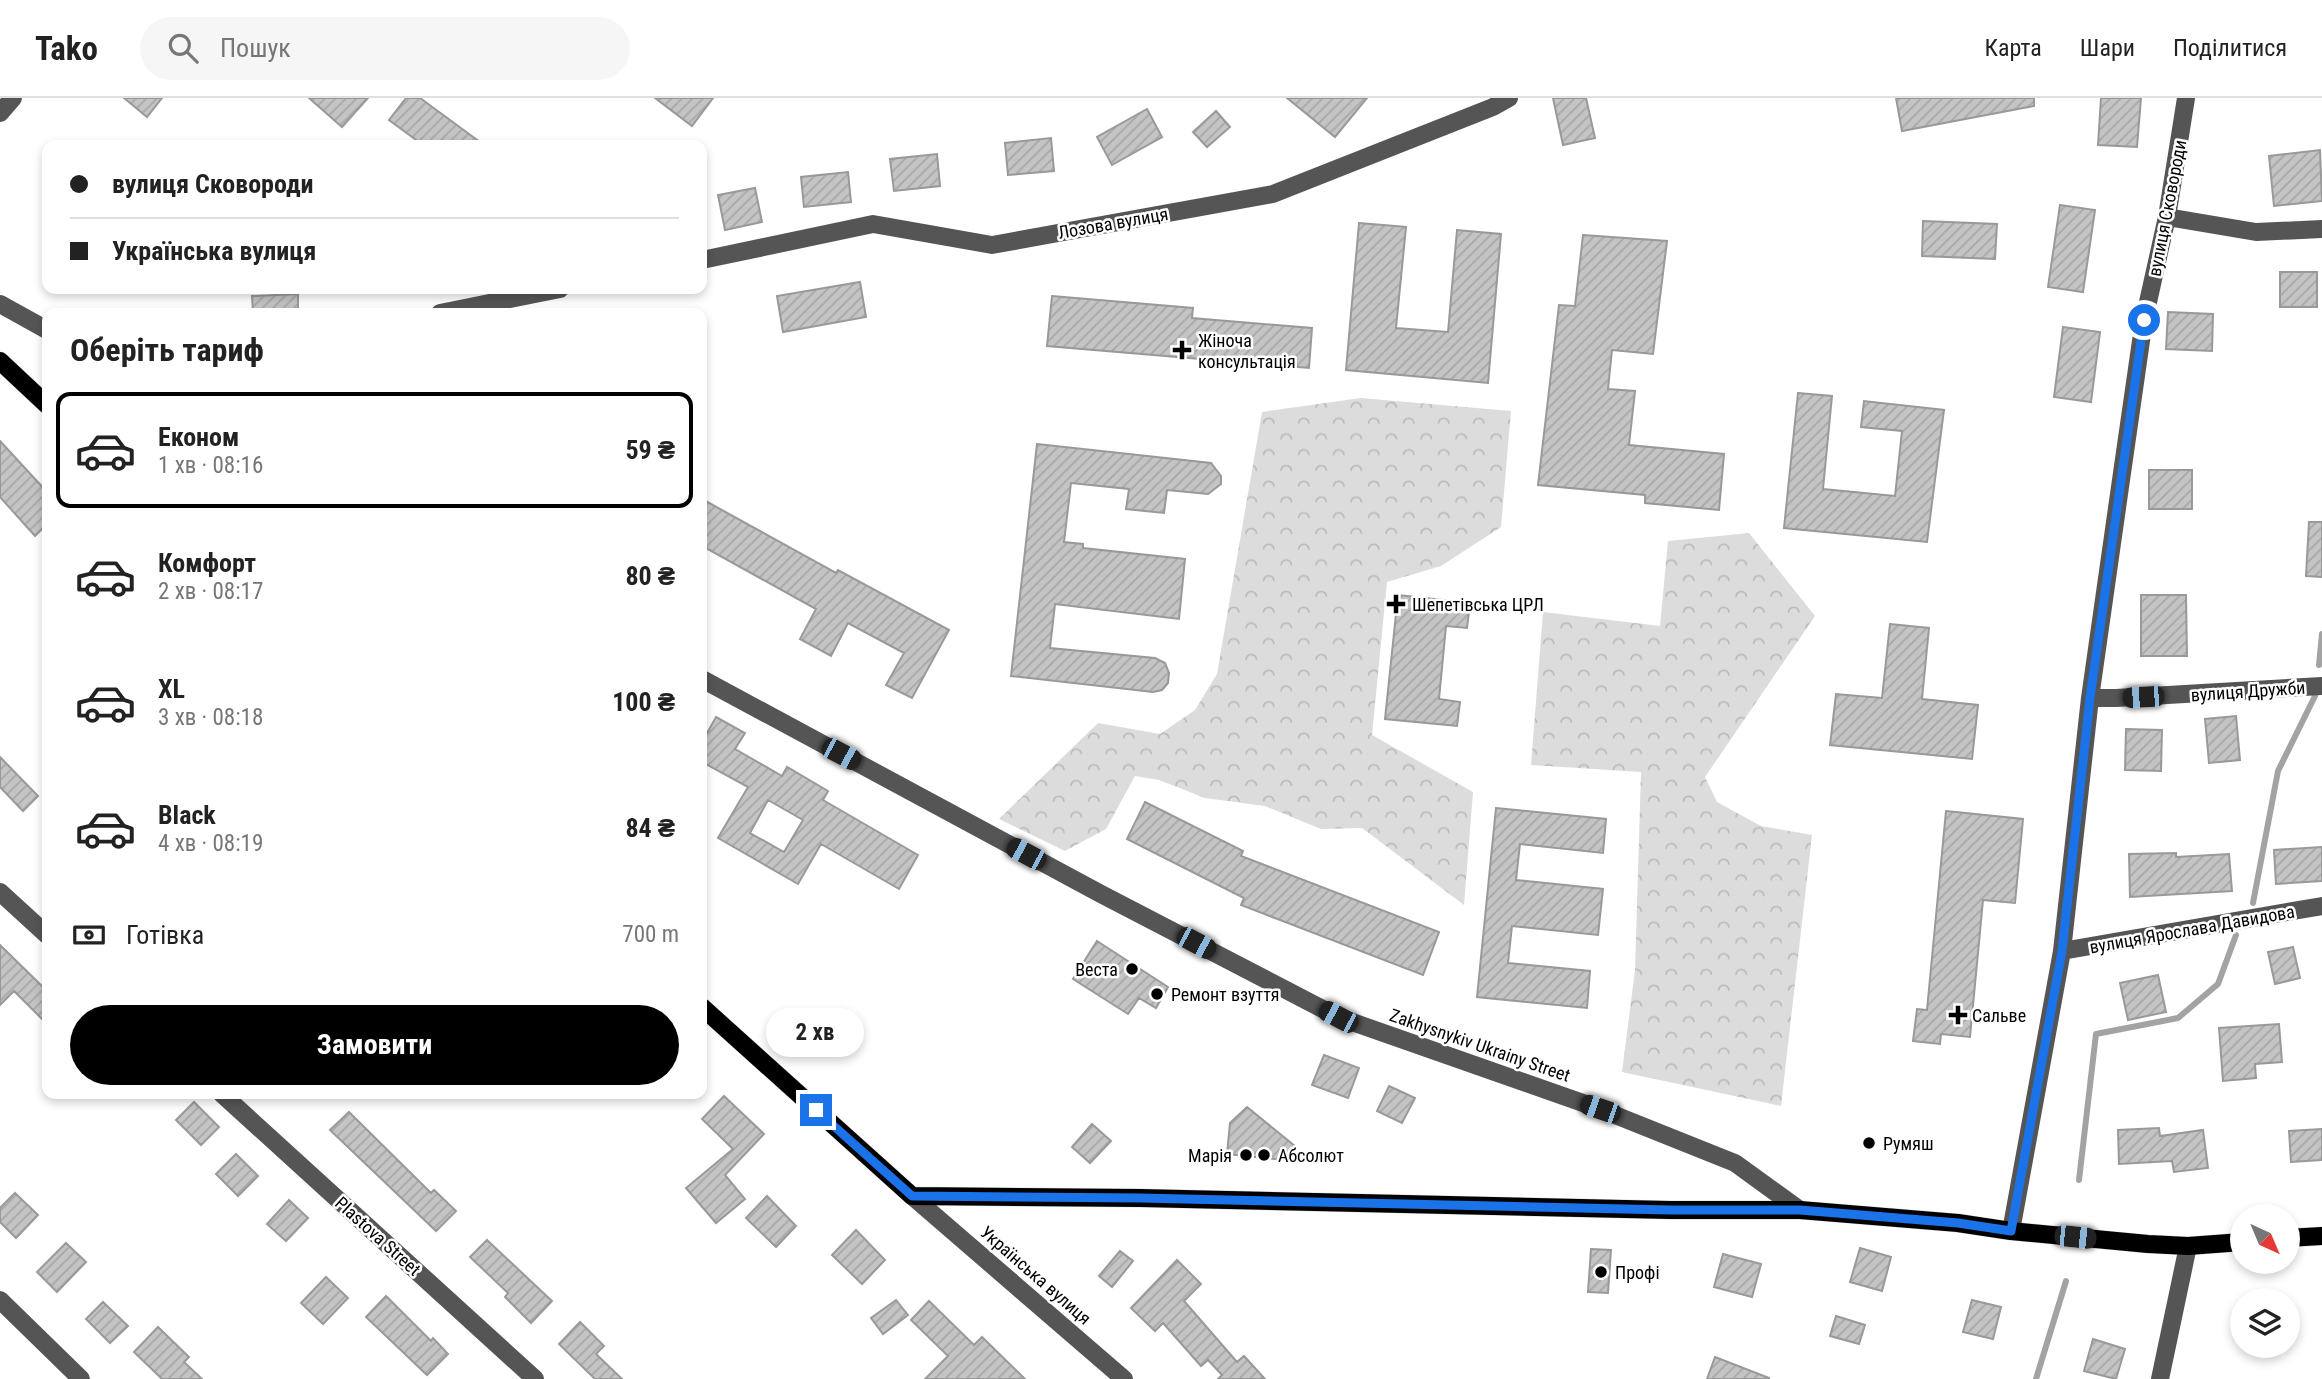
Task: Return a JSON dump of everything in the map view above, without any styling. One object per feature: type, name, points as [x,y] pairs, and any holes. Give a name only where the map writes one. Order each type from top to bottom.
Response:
[{"type":"main road","points":[[0,361],[42,400]]},
{"type":"main road","name":"Українська вулиця","points":[[707,1012],[912,1196]]},
{"type":"main road","points":[[912,1196],[1800,1210],[1958,1223],[2011,1231],[2148,1244],[2230,1243]]},
{"type":"main road","points":[[2300,1237],[2322,1236]]},
{"type":"street","points":[[0,113],[13,98]]},
{"type":"street","name":"Лозова вулиця","points":[[707,259],[873,225],[992,245],[1273,194],[1493,107],[1509,98]]},
{"type":"street","name":"вулиця Сковороди","points":[[2011,1231],[2062,951],[2090,698],[2144,320],[2167,217],[2186,98]]},
{"type":"street","points":[[2167,217],[2256,232],[2322,229]]},
{"type":"street","points":[[465,308],[535,294]]},
{"type":"street","points":[[0,304],[42,327]]},
{"type":"street","name":"Zakhysnykiv Ukrainy Street","points":[[707,681],[1079,883],[1338,1017],[1600,1109],[1735,1163],[1800,1210]]},
{"type":"street","name":"вулиця Дружби","points":[[2090,698],[2322,686]]},
{"type":"street","points":[[0,892],[42,930]]},
{"type":"street","name":"вулиця Ярослава Давидова","points":[[2062,951],[2322,906]]},
{"type":"street","name":"Plastova Street","points":[[227,1099],[535,1379]]},
{"type":"street","name":"Українська вулиця","points":[[912,1196],[1124,1379]]},
{"type":"street","points":[[2160,1379],[2188,1245]]},
{"type":"street","points":[[0,1300],[81,1379]]},
{"type":"green space","points":[[1361,398],[1511,411],[1501,527],[1441,566],[1387,582],[1372,735],[1473,792],[1464,905],[1362,828],[1321,829],[1265,806],[1205,798],[1159,780],[1135,776],[1106,829],[1065,851],[999,819],[1098,723],[1160,734],[1195,710],[1217,674],[1262,412]]},
{"type":"green space","points":[[1749,533],[1815,616],[1705,777],[1717,802],[1761,826],[1812,835],[1781,1106],[1622,1072],[1635,970],[1641,772],[1531,765],[1543,612],[1660,626],[1668,541]]},
{"type":"building","points":[[124,98],[162,98],[147,117]]},
{"type":"building","points":[[309,98],[368,98],[342,127]]},
{"type":"building","points":[[406,98],[420,98],[477,140],[416,140],[389,120]]},
{"type":"building","points":[[655,98],[713,98],[692,126]]},
{"type":"building","points":[[1287,98],[1367,98],[1335,137]]},
{"type":"building","points":[[1553,98],[1586,98],[1595,138],[1563,145]]},
{"type":"building","points":[[1896,98],[2034,98],[2034,106],[1902,131]]},
{"type":"building","points":[[2101,98],[2141,98],[2137,147],[2098,145]]},
{"type":"building","points":[[1147,109],[1162,137],[1112,165],[1097,137]]},
{"type":"building","points":[[1216,111],[1230,127],[1207,147],[1193,132]]},
{"type":"building","points":[[1051,138],[1054,171],[1008,175],[1005,143]]},
{"type":"building","points":[[2320,150],[2322,201],[2274,206],[2269,156]]},
{"type":"building","points":[[937,154],[940,186],[894,191],[890,159]]},
{"type":"building","points":[[848,172],[851,202],[804,207],[801,177]]},
{"type":"building","points":[[755,188],[762,222],[725,230],[718,195]]},
{"type":"building","points":[[2060,205],[2095,210],[2083,292],[2048,287]]},
{"type":"building","points":[[1923,221],[1997,224],[1995,259],[1922,256]]},
{"type":"building","points":[[1359,223],[1406,227],[1396,328],[1448,332],[1457,230],[1501,234],[1488,383],[1346,370]]},
{"type":"building","points":[[1583,235],[1667,241],[1653,354],[1612,350],[1608,389],[1635,391],[1629,445],[1724,454],[1719,510],[1645,503],[1645,495],[1538,485],[1559,305],[1575,306]]},
{"type":"building","points":[[2280,272],[2317,272],[2317,307],[2280,307]]},
{"type":"building","points":[[860,282],[866,317],[783,332],[777,296]]},
{"type":"building","points":[[298,294],[298,308],[253,308],[252,296]]},
{"type":"building","points":[[1052,296],[1193,308],[1192,318],[1312,328],[1309,368],[1047,346]]},
{"type":"building","points":[[2168,312],[2213,314],[2212,351],[2166,349]]},
{"type":"building","points":[[2063,327],[2100,332],[2091,402],[2054,397]]},
{"type":"building","points":[[1798,393],[1832,396],[1823,489],[1895,496],[1902,431],[1861,427],[1864,401],[1944,410],[1927,542],[1784,528]]},
{"type":"building","points":[[0,441],[42,487],[42,529],[35,536],[0,497]]},
{"type":"building","points":[[1037,444],[1211,463],[1221,476],[1221,484],[1208,494],[1167,490],[1164,513],[1126,509],[1129,489],[1071,483],[1064,542],[1083,544],[1083,548],[1185,559],[1179,619],[1055,604],[1050,648],[1155,658],[1165,663],[1169,673],[1168,683],[1162,690],[1153,692],[1011,676]]},
{"type":"building","points":[[2149,470],[2192,470],[2192,509],[2149,509]]},
{"type":"building","points":[[707,502],[836,573],[838,570],[949,630],[912,698],[886,685],[904,653],[848,623],[831,656],[800,639],[816,609],[707,549]]},
{"type":"building","points":[[2309,522],[2322,522],[2322,577],[2306,576]]},
{"type":"building","points":[[1398,595],[1470,603],[1467,628],[1446,626],[1439,699],[1460,702],[1457,726],[1385,719]]},
{"type":"building","points":[[2141,595],[2186,595],[2187,656],[2141,656]]},
{"type":"building","points":[[1890,624],[1929,628],[1922,699],[1978,705],[1972,759],[1830,745],[1836,694],[1882,698]]},
{"type":"building","points":[[2236,716],[2240,760],[2209,763],[2205,719]]},
{"type":"building","points":[[716,717],[745,733],[735,749],[782,776],[787,767],[828,791],[823,800],[918,855],[899,889],[821,844],[798,884],[718,838],[748,787],[707,765],[707,733]],"holes":[[[768,800],[803,820],[784,852],[750,833]]]},
{"type":"building","points":[[2126,729],[2162,730],[2161,771],[2125,770]]},
{"type":"building","points":[[0,757],[38,796],[23,811],[0,787]]},
{"type":"building","points":[[1145,802],[1243,851],[1241,856],[1439,932],[1423,975],[1241,905],[1244,898],[1127,839]]},
{"type":"building","points":[[1496,808],[1606,819],[1603,853],[1520,844],[1516,880],[1603,889],[1598,935],[1512,926],[1508,963],[1590,971],[1587,1008],[1477,997]]},
{"type":"building","points":[[1946,811],[2023,819],[2015,903],[1983,900],[1970,1037],[1941,1034],[1940,1044],[1913,1041],[1917,1009],[1927,1010]]},
{"type":"building","points":[[2322,847],[2322,881],[2276,884],[2274,850]]},
{"type":"building","points":[[2176,853],[2176,857],[2229,854],[2232,891],[2130,897],[2129,854]]},
{"type":"building","points":[[1097,941],[1168,987],[1156,1008],[1139,998],[1128,1014],[1073,979]]},
{"type":"building","points":[[0,945],[42,986],[42,1019],[14,991],[0,1005]]},
{"type":"building","points":[[2293,947],[2300,978],[2275,984],[2268,952]]},
{"type":"building","points":[[2158,975],[2166,1012],[2128,1020],[2120,983]]},
{"type":"building","points":[[2279,1024],[2282,1062],[2255,1064],[2256,1078],[2223,1081],[2219,1028]]},
{"type":"building","points":[[1324,1055],[1359,1068],[1348,1098],[1312,1085]]},
{"type":"building","points":[[1389,1086],[1415,1098],[1402,1123],[1377,1111]]},
{"type":"building","points":[[724,1096],[764,1134],[725,1175],[745,1199],[716,1223],[686,1188],[733,1149],[702,1119]]},
{"type":"building","points":[[194,1102],[219,1127],[201,1145],[176,1120]]},
{"type":"building","points":[[1247,1107],[1296,1147],[1293,1161],[1227,1154],[1230,1123]]},
{"type":"building","points":[[349,1112],[431,1193],[434,1190],[456,1211],[436,1231],[330,1130]]},
{"type":"building","points":[[1092,1124],[1111,1141],[1090,1163],[1072,1147]]},
{"type":"building","points":[[2159,1128],[2160,1136],[2203,1130],[2208,1168],[2174,1172],[2172,1161],[2119,1164],[2118,1130]]},
{"type":"building","points":[[2322,1129],[2322,1160],[2291,1162],[2289,1131]]},
{"type":"building","points":[[236,1154],[258,1176],[238,1196],[216,1174]]},
{"type":"building","points":[[15,1193],[38,1215],[16,1238],[0,1222],[0,1208]]},
{"type":"building","points":[[767,1196],[796,1226],[776,1247],[746,1218]]},
{"type":"building","points":[[289,1200],[308,1218],[286,1241],[267,1224]]},
{"type":"building","points":[[856,1230],[885,1260],[862,1284],[832,1255]]},
{"type":"building","points":[[487,1240],[552,1301],[531,1323],[505,1297],[508,1293],[470,1257]]},
{"type":"building","points":[[66,1243],[86,1262],[57,1292],[37,1272]]},
{"type":"building","points":[[1860,1248],[1891,1257],[1882,1291],[1850,1282]]},
{"type":"building","points":[[1591,1249],[1611,1250],[1608,1293],[1588,1292]]},
{"type":"building","points":[[1120,1251],[1133,1261],[1112,1287],[1099,1276]]},
{"type":"building","points":[[1723,1254],[1761,1264],[1752,1297],[1714,1287]]},
{"type":"building","points":[[1177,1260],[1201,1284],[1184,1301],[1237,1362],[1244,1356],[1265,1379],[1218,1379],[1222,1375],[1208,1360],[1201,1366],[1163,1323],[1155,1331],[1131,1308]]},
{"type":"building","points":[[326,1277],[348,1298],[323,1324],[301,1303]]},
{"type":"building","points":[[386,1296],[431,1341],[433,1338],[448,1354],[427,1375],[366,1317]]},
{"type":"building","points":[[896,1300],[908,1315],[883,1334],[871,1318]]},
{"type":"building","points":[[1972,1300],[2001,1307],[1993,1339],[1963,1332]]},
{"type":"building","points":[[929,1301],[974,1345],[982,1337],[1025,1379],[925,1379],[948,1356],[911,1320]]},
{"type":"building","points":[[103,1302],[128,1326],[110,1343],[86,1319]]},
{"type":"building","points":[[1836,1316],[1865,1325],[1859,1344],[1830,1336]]},
{"type":"building","points":[[580,1322],[604,1346],[596,1354],[622,1379],[595,1379],[559,1344]]},
{"type":"building","points":[[158,1327],[189,1357],[184,1362],[202,1379],[162,1379],[134,1352]]},
{"type":"building","points":[[2093,1339],[2125,1349],[2116,1379],[2084,1371]]},
{"type":"building","points":[[1715,1357],[1769,1378],[1769,1379],[1707,1379]]},
{"type":"waterway","points":[[2319,665],[2322,634]]},
{"type":"waterway","points":[[2253,903],[2278,771],[2315,696]]},
{"type":"waterway","points":[[2079,1180],[2096,1034],[2178,1018],[2218,984],[2236,935]]},
{"type":"waterway","points":[[2036,1379],[2066,1281]]},
{"type":"place","name":"Жіноча консультація","points":[[1182,350]]},
{"type":"place","name":"Шепетівська ЦРЛ","points":[[1396,604]]},
{"type":"place","name":"Веста","points":[[1132,969]]},
{"type":"place","name":"Ремонт взуття","points":[[1157,994]]},
{"type":"place","name":"Сальве","points":[[1958,1015]]},
{"type":"place","name":"Румяш","points":[[1869,1143]]},
{"type":"place","name":"Марія","points":[[1246,1155]]},
{"type":"place","name":"Абсолют","points":[[1264,1155]]},
{"type":"place","name":"Профі","points":[[1601,1272]]},
{"type":"route","points":[[816,1110],[912,1196],[1800,1210],[1958,1223],[2011,1231],[2062,951],[2090,698],[2144,320]]}]
